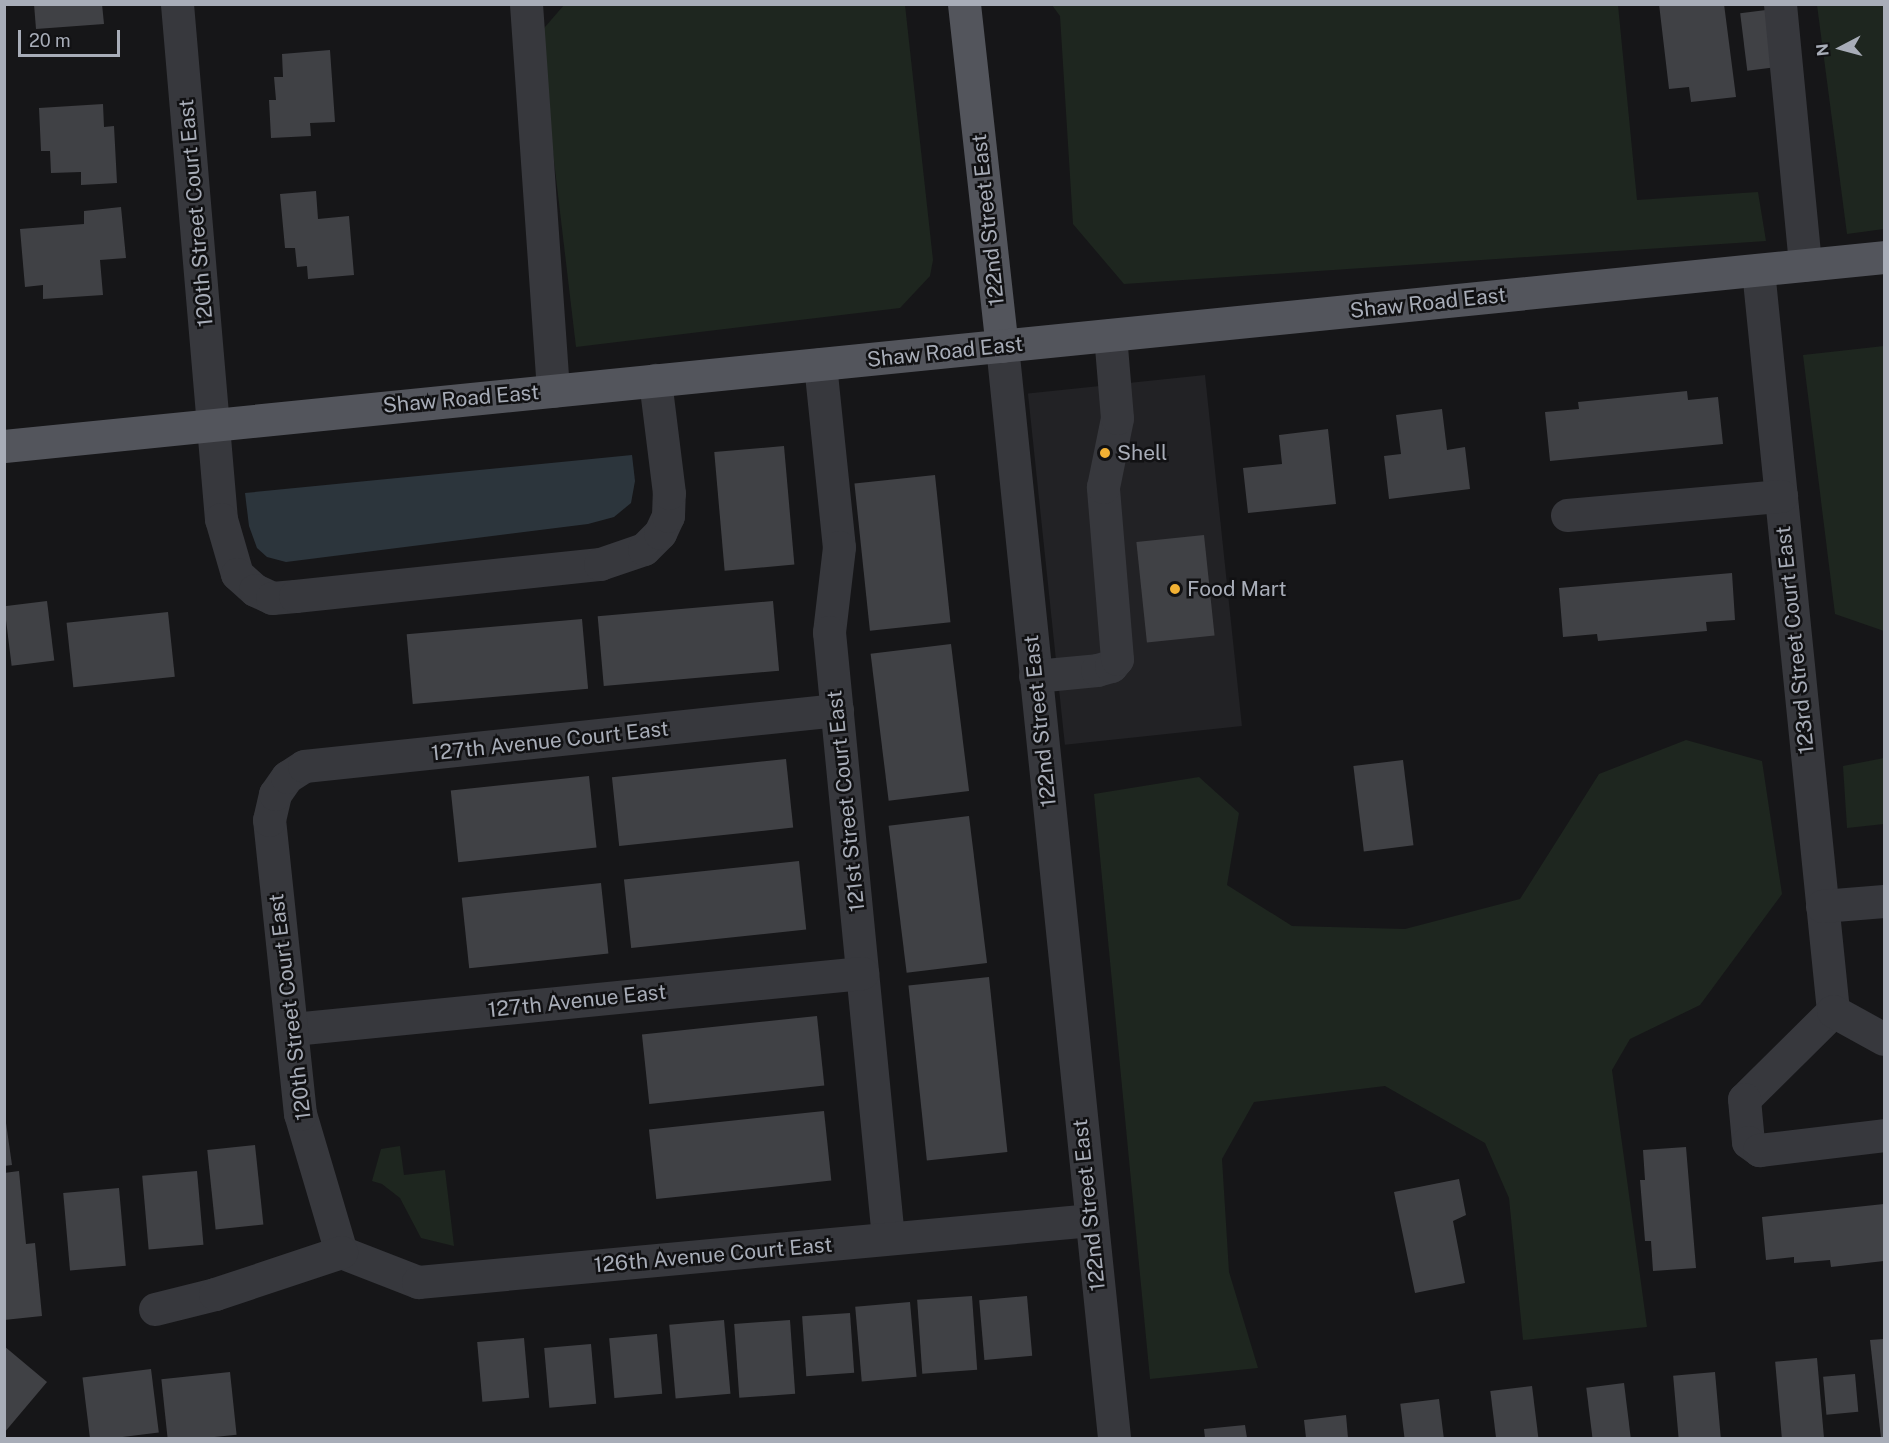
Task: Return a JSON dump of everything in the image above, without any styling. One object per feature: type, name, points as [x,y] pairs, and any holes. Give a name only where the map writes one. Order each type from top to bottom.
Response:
[{"type":"main road","name":"122nd Street East","points":[[964,4],[1002,346]]},
{"type":"main road","name":"Shaw Road East","points":[[4,446],[214,422],[553,391],[1884,257]]},
{"type":"street","name":"120th Street Court East","points":[[177,4],[221,519],[237,574],[255,590],[272,597],[295,596],[600,564],[644,549],[660,533],[668,516],[669,493],[655,380]]},
{"type":"street","points":[[526,4],[553,391]]},
{"type":"street","points":[[1780,4],[1805,265]]},
{"type":"street","name":"123rd Street Court East","points":[[1758,270],[1833,1011]]},
{"type":"street","points":[[1035,676],[1097,670],[1111,666],[1117,658],[1102,487],[1117,418],[1110,335]]},
{"type":"street","name":"122nd Street East","points":[[1002,346],[1114,1438]]},
{"type":"street","name":"121st Street Court East","points":[[820,364],[839,547],[829,632],[888,1238]]},
{"type":"street","points":[[1567,514],[1781,496]]},
{"type":"street","name":"127th Avenue Court East","points":[[275,794],[286,777],[304,766],[837,710]]},
{"type":"street","name":"120th Street Court East","points":[[275,794],[269,820],[300,1114],[341,1252]]},
{"type":"street","points":[[1822,906],[1884,902]]},
{"type":"street","name":"127th Avenue East","points":[[292,1029],[862,972]]},
{"type":"street","points":[[1884,1039],[1833,1011],[1744,1099],[1748,1142],[1759,1150],[1884,1135]]},
{"type":"street","name":"126th Avenue Court East","points":[[341,1252],[418,1282],[1091,1220]]},
{"type":"street","points":[[155,1309],[215,1294],[341,1252]]},
{"type":"shaded area","points":[[564,5],[905,5],[933,260],[930,276],[900,308],[576,347],[539,34]]},
{"type":"shaded area","points":[[1052,5],[1618,5],[1637,200],[1758,192],[1766,241],[1124,284],[1073,224],[1060,16]]},
{"type":"shaded area","points":[[1817,5],[1884,5],[1884,229],[1847,234]]},
{"type":"shaded area","points":[[1884,346],[1884,631],[1835,614],[1803,355]]},
{"type":"shaded area","points":[[1205,375],[1242,726],[1065,745],[1028,394]]},
{"type":"shaded area","points":[[632,455],[635,481],[631,503],[614,517],[588,524],[286,562],[267,557],[257,548],[249,526],[245,493]]},
{"type":"shaded area","points":[[1686,740],[1762,761],[1782,894],[1700,1005],[1630,1039],[1612,1070],[1647,1327],[1523,1340],[1509,1198],[1485,1143],[1385,1086],[1254,1102],[1222,1159],[1229,1272],[1258,1368],[1150,1379],[1094,794],[1199,777],[1239,813],[1227,885],[1292,926],[1405,929],[1520,899],[1599,774]]},
{"type":"shaded area","points":[[1884,758],[1884,824],[1847,828],[1843,766]]},
{"type":"shaded area","points":[[400,1146],[404,1175],[445,1170],[454,1246],[421,1238],[400,1198],[382,1184],[372,1181],[381,1149]]},
{"type":"building","points":[[34,4],[102,4],[104,24],[36,29]]},
{"type":"building","points":[[1659,4],[1724,4],[1736,97],[1691,102],[1689,87],[1669,89]]},
{"type":"building","points":[[1766,10],[1773,68],[1747,71],[1740,13]]},
{"type":"building","points":[[330,50],[335,122],[310,123],[311,136],[271,138],[269,100],[276,100],[274,77],[283,77],[282,54]]},
{"type":"building","points":[[103,104],[104,127],[114,126],[117,183],[81,185],[81,172],[51,173],[50,151],[41,151],[39,108]]},
{"type":"building","points":[[316,191],[318,219],[349,216],[354,275],[308,279],[307,266],[297,267],[295,248],[285,248],[280,194]]},
{"type":"building","points":[[121,207],[126,258],[100,260],[103,295],[43,299],[43,285],[25,287],[20,229],[84,224],[84,211]]},
{"type":"building","points":[[1687,391],[1688,400],[1718,397],[1723,444],[1550,461],[1545,412],[1579,409],[1578,402]]},
{"type":"building","points":[[1442,409],[1447,450],[1465,447],[1470,489],[1389,499],[1384,456],[1401,454],[1396,415]]},
{"type":"building","points":[[1328,429],[1336,504],[1248,513],[1243,468],[1282,464],[1279,435]]},
{"type":"building","points":[[784,446],[794,565],[725,571],[714,452]]},
{"type":"building","points":[[935,475],[950,622],[870,631],[854,483]]},
{"type":"building","name":"Food Mart","points":[[1204,535],[1215,635],[1147,643],[1136,542]]},
{"type":"building","points":[[1732,573],[1735,620],[1706,622],[1707,631],[1598,641],[1597,634],[1563,637],[1559,588]]},
{"type":"building","points":[[47,601],[54,661],[12,666],[4,606]]},
{"type":"building","points":[[773,601],[779,671],[604,686],[598,616]]},
{"type":"building","points":[[168,612],[175,677],[73,687],[67,623]]},
{"type":"building","points":[[582,619],[588,689],[413,704],[407,634]]},
{"type":"building","points":[[951,644],[969,791],[889,801],[871,654]]},
{"type":"building","points":[[786,759],[793,828],[619,846],[612,777]]},
{"type":"building","points":[[1403,760],[1413,845],[1364,851],[1353,766]]},
{"type":"building","points":[[589,776],[597,848],[458,862],[451,791]]},
{"type":"building","points":[[969,816],[987,963],[907,973],[889,826]]},
{"type":"building","points":[[799,861],[806,930],[631,948],[624,879]]},
{"type":"building","points":[[601,883],[608,954],[469,968],[462,898]]},
{"type":"building","points":[[989,977],[1007,1152],[927,1161],[908,985]]},
{"type":"building","points":[[817,1016],[824,1086],[649,1104],[642,1034]]},
{"type":"building","points":[[4,1109],[12,1165],[4,1166]]},
{"type":"building","points":[[824,1111],[831,1181],[656,1199],[649,1129]]},
{"type":"building","points":[[255,1145],[263,1225],[216,1230],[207,1150]]},
{"type":"building","points":[[1686,1147],[1696,1268],[1653,1271],[1651,1241],[1645,1241],[1640,1180],[1645,1180],[1643,1150]]},
{"type":"building","points":[[19,1171],[26,1244],[35,1243],[42,1316],[4,1320],[4,1173]]},
{"type":"building","points":[[197,1171],[203,1245],[149,1250],[142,1176]]},
{"type":"building","points":[[1459,1179],[1466,1215],[1453,1221],[1465,1283],[1415,1293],[1394,1192]]},
{"type":"building","points":[[119,1188],[126,1266],[70,1271],[63,1193]]},
{"type":"building","points":[[1884,1204],[1884,1261],[1831,1267],[1830,1260],[1794,1263],[1794,1257],[1766,1260],[1762,1217]]},
{"type":"building","points":[[972,1296],[977,1370],[922,1374],[917,1300]]},
{"type":"building","points":[[1027,1296],[1032,1356],[984,1360],[979,1300]]},
{"type":"building","points":[[910,1302],[917,1377],[862,1382],[855,1307]]},
{"type":"building","points":[[850,1313],[854,1373],[806,1376],[802,1316]]},
{"type":"building","points":[[724,1320],[730,1394],[676,1399],[669,1325]]},
{"type":"building","points":[[790,1320],[795,1394],[739,1398],[734,1324]]},
{"type":"building","points":[[657,1334],[662,1394],[614,1398],[609,1338]]},
{"type":"building","points":[[524,1338],[529,1398],[482,1402],[477,1342]]},
{"type":"building","points":[[1884,1339],[1884,1438],[1881,1438],[1870,1340]]},
{"type":"building","points":[[591,1344],[596,1404],[549,1408],[544,1348]]},
{"type":"building","points":[[4,1346],[47,1382],[4,1433]]},
{"type":"building","points":[[1817,1358],[1824,1438],[1782,1438],[1775,1362]]},
{"type":"building","points":[[151,1369],[159,1433],[114,1438],[90,1438],[83,1377]]},
{"type":"building","points":[[230,1372],[237,1435],[205,1438],[168,1438],[161,1379]]},
{"type":"building","points":[[1715,1372],[1721,1438],[1679,1438],[1673,1376]]},
{"type":"building","points":[[1855,1374],[1858,1412],[1826,1415],[1823,1377]]},
{"type":"building","points":[[1624,1383],[1631,1438],[1592,1438],[1586,1388]]},
{"type":"building","points":[[1532,1386],[1538,1438],[1496,1438],[1490,1391]]},
{"type":"building","points":[[1439,1399],[1444,1438],[1404,1438],[1400,1404]]},
{"type":"building","points":[[1346,1415],[1348,1438],[1306,1438],[1304,1420]]},
{"type":"building","points":[[1245,1425],[1247,1438],[1205,1438],[1204,1429]]},
{"type":"place","name":"Shell","points":[[1105,453]]},
{"type":"place","name":"Food Mart","points":[[1175,589]]}]
